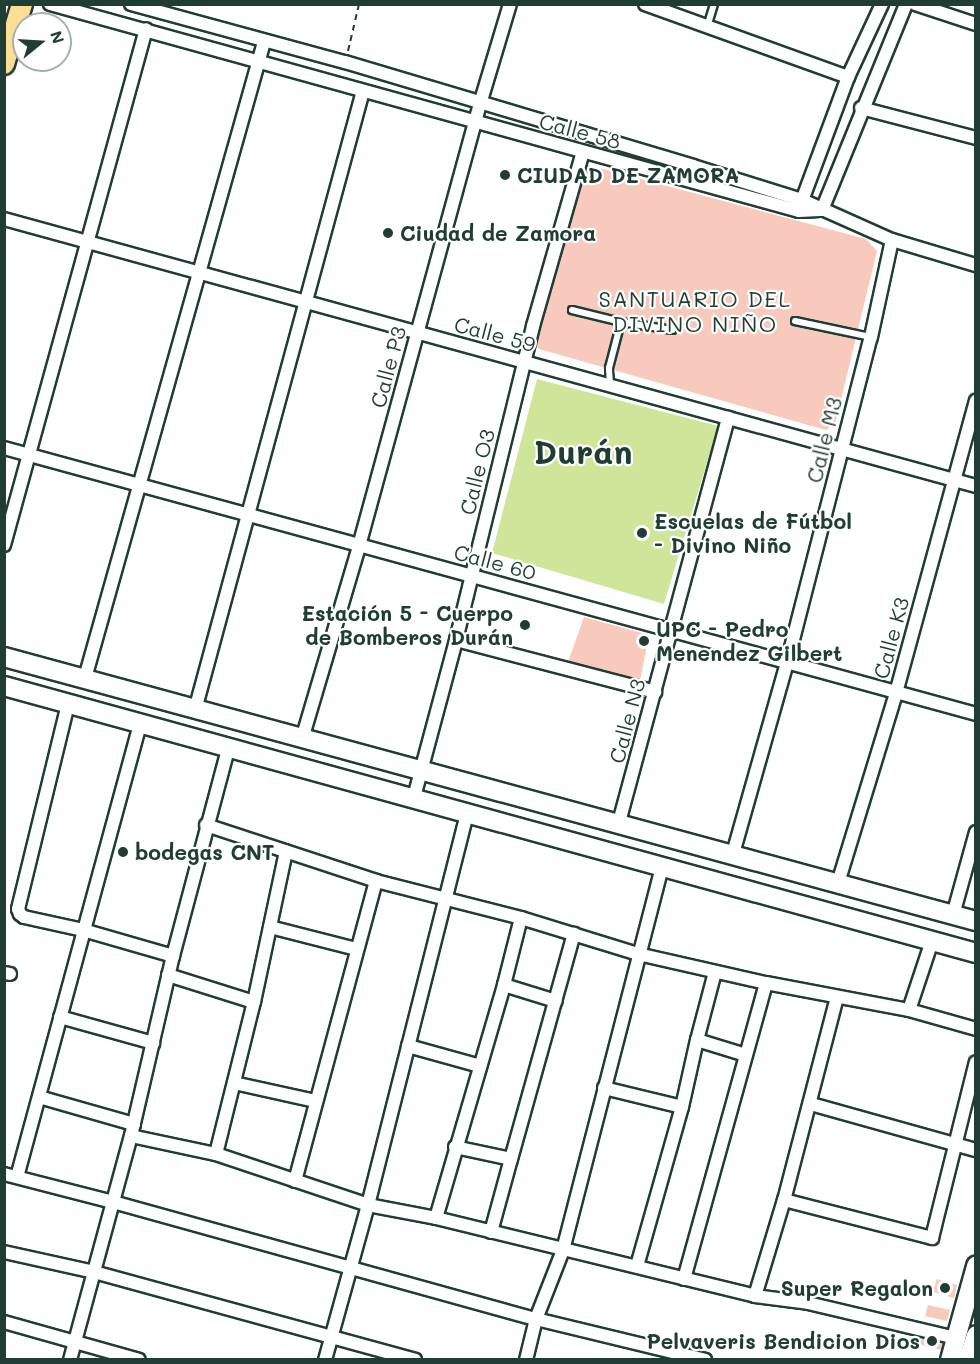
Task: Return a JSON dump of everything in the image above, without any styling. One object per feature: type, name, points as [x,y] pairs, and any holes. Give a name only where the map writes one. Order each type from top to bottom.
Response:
[{"type":"main road","points":[[4,64],[22,4]]},
{"type":"street","name":"Calle 58","points":[[50,4],[582,152],[822,210]]},
{"type":"street","name":"Calle 58","points":[[131,4],[264,42],[345,62],[801,206]]},
{"type":"street","points":[[180,18],[183,4]]},
{"type":"street","name":"Calle P3","points":[[302,739],[359,546],[480,104],[510,4]]},
{"type":"street","points":[[645,4],[848,77]]},
{"type":"street","points":[[801,206],[848,77],[882,4]]},
{"type":"street","points":[[906,4],[861,108],[822,210],[892,240],[975,265]]},
{"type":"street","points":[[915,4],[975,24]]},
{"type":"street","points":[[4,545],[89,243],[146,29]]},
{"type":"street","points":[[85,678],[141,486],[264,42]]},
{"type":"street","points":[[195,710],[363,91]]},
{"type":"street","points":[[861,108],[975,138]]},
{"type":"street","name":"Calle O3","points":[[413,801],[456,640],[524,362],[582,152]]},
{"type":"street","name":"Calle 59","points":[[4,219],[975,486]]},
{"type":"street","name":"Calle M3","points":[[732,857],[787,663],[871,337],[892,240]]},
{"type":"street","name":"Calle K3","points":[[838,883],[896,693],[975,401]]},
{"type":"street","name":"Calle N3","points":[[618,826],[656,693],[728,418]]},
{"type":"street","name":"Calle 60","points":[[4,447],[975,714]]},
{"type":"street","points":[[456,640],[656,693]]},
{"type":"street","points":[[4,657],[732,857],[838,883],[975,921]]},
{"type":"street","points":[[4,686],[413,801],[663,867],[975,954]]},
{"type":"street","points":[[68,704],[18,909],[24,917],[83,930],[173,956]]},
{"type":"street","points":[[17,1177],[140,723]]},
{"type":"street","points":[[70,1359],[131,1136],[168,975],[228,749]]},
{"type":"street","points":[[325,1359],[368,1205],[467,815]]},
{"type":"street","points":[[206,825],[376,881],[521,918],[638,954],[766,983],[909,1010],[975,1029]]},
{"type":"street","points":[[953,915],[975,832]]},
{"type":"street","points":[[216,1154],[254,1002],[286,851]]},
{"type":"street","points":[[526,1359],[536,1319],[563,1250],[638,954],[663,867]]},
{"type":"street","points":[[295,1181],[376,881]]},
{"type":"street","points":[[436,1218],[504,985],[521,918]]},
{"type":"street","points":[[270,927],[356,949]]},
{"type":"street","points":[[491,1232],[574,934]]},
{"type":"street","points":[[909,1010],[932,942]]},
{"type":"street","points":[[637,1266],[682,1107],[715,972]]},
{"type":"street","points":[[168,975],[254,1002]]},
{"type":"street","points":[[684,1279],[766,983]]},
{"type":"street","points":[[504,985],[556,1001]]},
{"type":"street","points":[[755,1296],[811,1104],[837,997]]},
{"type":"street","points":[[60,1017],[153,1043]]},
{"type":"street","points":[[697,1040],[746,1055]]},
{"type":"street","points":[[408,1046],[480,1066]]},
{"type":"street","points":[[784,1200],[932,1238],[975,1062]]},
{"type":"street","points":[[234,1083],[316,1101]]},
{"type":"street","points":[[604,1088],[682,1107]]},
{"type":"street","points":[[39,1098],[134,1124]]},
{"type":"street","points":[[811,1104],[953,1146],[975,1150]]},
{"type":"street","points":[[131,1136],[216,1154],[368,1205],[436,1218],[755,1296],[808,1303],[956,1338]]},
{"type":"street","points":[[455,1147],[511,1158]]},
{"type":"street","points":[[4,1174],[350,1266],[536,1319],[705,1359]]},
{"type":"street","points":[[4,1252],[94,1272],[407,1358]]},
{"type":"street","points":[[950,1359],[975,1266]]},
{"type":"street","points":[[4,1322],[139,1359]]},
{"type":"street","points":[[971,1358],[975,1335]]},
{"type":"lane","points":[[707,27],[714,4]]},
{"type":"lane","points":[[572,309],[621,322],[672,330]]},
{"type":"lane","points":[[795,321],[871,337]]},
{"type":"lane","points":[[610,384],[609,368],[621,322]]},
{"type":"path","points":[[345,62],[359,4]]},
{"type":"green space","points":[[537,379],[718,426],[664,604],[492,553]]},
{"type":"building","name":"SANTUARIO DEL DIVINO NIÑO","points":[[588,165],[866,239],[877,251],[835,424],[826,430],[539,349],[533,339],[579,172]]},
{"type":"building","points":[[584,617],[649,635],[640,681],[568,662]]},
{"type":"building","name":"Super Regalon","points":[[937,1279],[957,1285],[954,1298],[933,1292]]},
{"type":"building","points":[[928,1305],[950,1310],[947,1321],[925,1316]]},
{"type":"building","name":"Pelvaveris Bendicion Dios","points":[[922,1332],[944,1338],[941,1350],[919,1344]]},
{"type":"place","name":"CIUDAD DE ZAMORA","points":[[505,175]]},
{"type":"place","name":"Ciudad de Zamora","points":[[388,233]]},
{"type":"place","name":"Escuelas de Fútbol - Divino Niño","points":[[642,533]]},
{"type":"place","name":"Estación 5 - Cuerpo de Bomberos Durán","points":[[525,625]]},
{"type":"place","name":"UPC - Pedro Menendez Gilbert","points":[[644,641]]},
{"type":"place","name":"bodegas CNT","points":[[123,852]]},
{"type":"place","name":"Super Regalon","points":[[945,1288]]},
{"type":"place","name":"Pelvaveris Bendicion Dios","points":[[932,1341]]},
{"type":"district","name":"SANTUARIO DEL DIVINO NIÑO","points":[[695,310]]},
{"type":"district","name":"Durán","points":[[583,451]]}]
